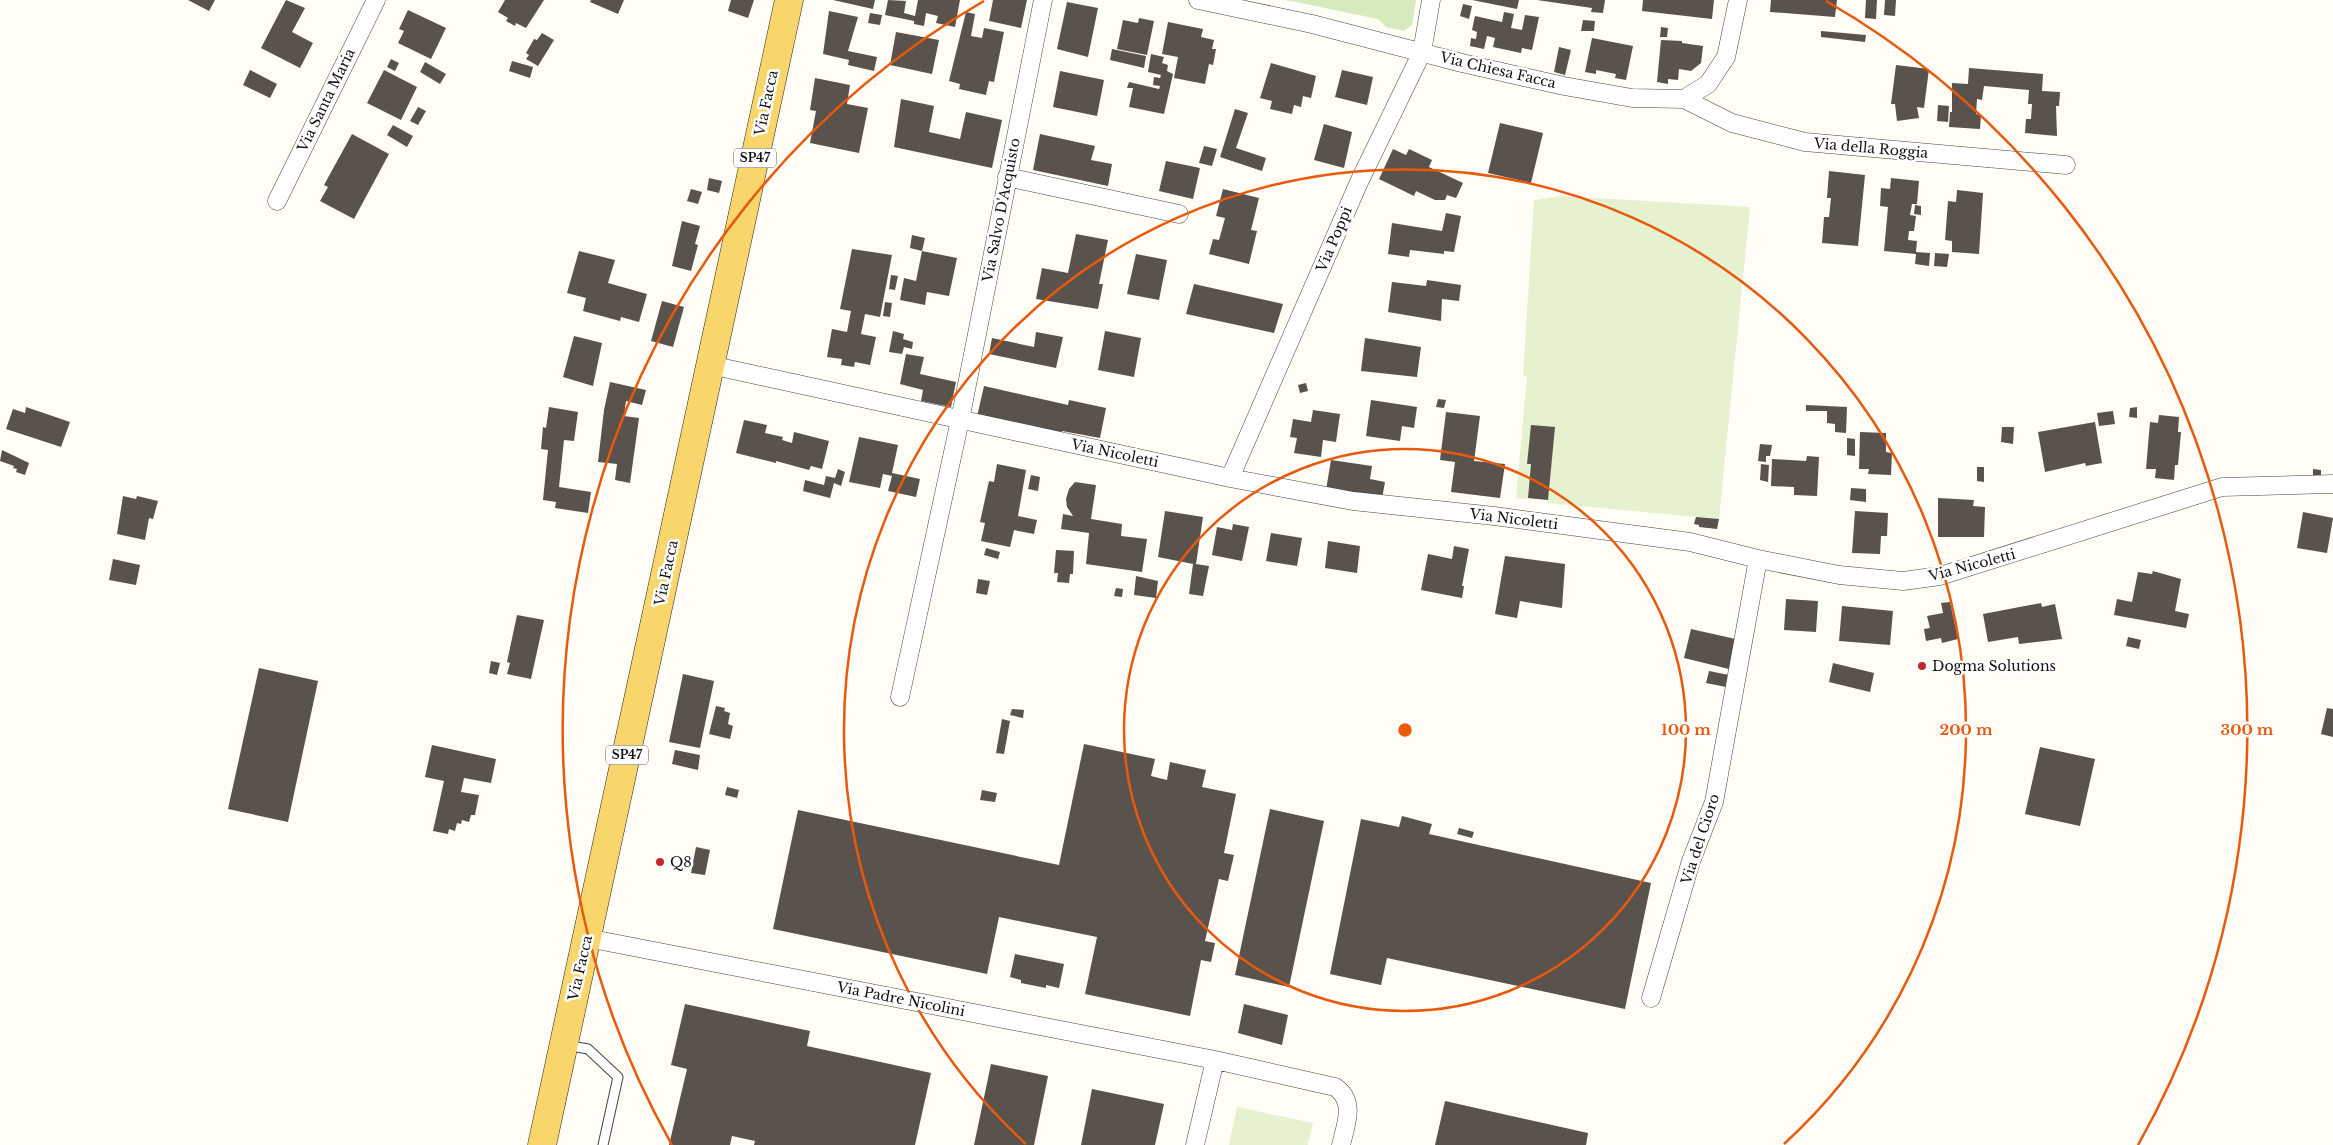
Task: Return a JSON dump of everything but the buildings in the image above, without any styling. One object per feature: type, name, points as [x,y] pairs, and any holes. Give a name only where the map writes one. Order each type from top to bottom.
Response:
[{"type":"main road","name":"Via Facca","points":[[542,1145],[789,0]]},
{"type":"street","name":"Via Santa Maria","points":[[277,201],[376,0]]},
{"type":"street","name":"Via Salvo D'Acquisto","points":[[900,697],[960,420],[1043,0]]},
{"type":"street","name":"Via Chiesa Facca","points":[[1198,0],[1312,24],[1574,88],[1632,98],[1684,99]]},
{"type":"street","name":"Via Poppi","points":[[1230,478],[1359,182],[1422,52],[1431,0]]},
{"type":"street","points":[[1684,99],[1708,84],[1726,57],[1738,0]]},
{"type":"street","name":"Via della Roggia","points":[[1684,99],[1732,123],[1805,142],[2066,165]]},
{"type":"street","points":[[1007,176],[1179,214]]},
{"type":"street","name":"Via Nicoletti","points":[[710,365],[1230,478],[1353,500],[1494,516],[1690,542],[1758,559],[1857,576],[1903,581],[1940,576],[2222,487],[2333,484]]},
{"type":"street","name":"Via del Cioro","points":[[1651,998],[1691,861],[1714,802],[1758,559]]},
{"type":"street","name":"Via Padre Nicolini","points":[[587,938],[1215,1060],[1335,1087],[1344,1093],[1349,1108],[1342,1145]]},
{"type":"street","points":[[1195,1145],[1215,1060]]},
{"type":"lane","points":[[563,1044],[588,1049],[618,1077],[603,1145]]},
{"type":"green space","points":[[1286,0],[1416,0],[1412,25],[1404,31],[1386,27],[1378,19]]},
{"type":"green space","points":[[1561,196],[1750,207],[1719,519],[1548,503],[1548,500],[1516,498],[1527,376],[1523,376],[1534,200]]},
{"type":"green space","points":[[1237,1107],[1313,1123],[1308,1145],[1229,1145]]},
{"type":"place","name":"Dogma Solutions","points":[[1922,666]]},
{"type":"place","name":"Q8","points":[[660,862]]}]
